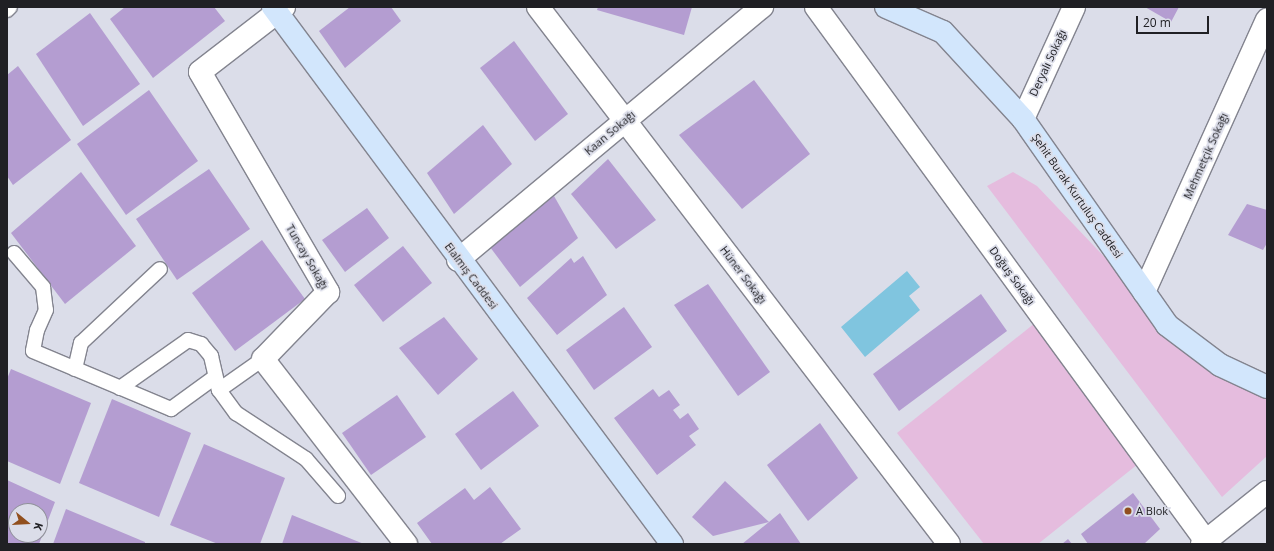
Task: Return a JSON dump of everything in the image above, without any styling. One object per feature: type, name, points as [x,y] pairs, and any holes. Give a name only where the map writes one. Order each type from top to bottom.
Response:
[{"type":"street","name":"Hüner Sokağı","points":[[538,7],[949,544]]},
{"type":"street","name":"Kaan Sokağı","points":[[458,260],[762,7]]},
{"type":"street","name":"Doğuş Sokağı","points":[[816,7],[1205,543]]},
{"type":"street","name":"Deryalı Sokağı","points":[[1023,118],[1074,7]]},
{"type":"street","name":"Şehit Burak Kurtuluş Caddesi","points":[[891,8],[943,32],[1023,118],[1167,325],[1220,365],[1267,387]]},
{"type":"street","name":"Elalmış Caddesi","points":[[278,9],[458,260],[672,544]]},
{"type":"street","name":"Tuncay Sokağı","points":[[263,359],[328,292],[200,72],[278,9]]},
{"type":"street","name":"Mehmetçik Sokağı","points":[[1144,292],[1267,19]]},
{"type":"street","points":[[263,359],[406,544]]},
{"type":"street","points":[[1205,543],[1267,492]]},
{"type":"lane","points":[[7,10],[10,7]]},
{"type":"lane","points":[[14,253],[42,287],[46,310],[37,330],[33,351],[75,369],[171,409],[263,359]]},
{"type":"lane","points":[[75,369],[81,342],[160,269]]},
{"type":"lane","points":[[120,388],[188,340],[206,348],[211,356],[217,383],[236,413],[306,459],[338,496]]},
{"type":"shaded area","points":[[1013,172],[1037,186],[1113,266],[1267,395],[1267,456],[1222,497],[987,186]]},
{"type":"shaded area","points":[[1035,323],[1143,460],[1038,544],[984,544],[897,433]]},
{"type":"water","points":[[907,271],[920,287],[909,296],[920,310],[865,357],[841,327]]},
{"type":"building","points":[[125,7],[214,7],[225,21],[153,78],[110,19]]},
{"type":"building","points":[[350,7],[391,7],[401,21],[345,68],[319,31]]},
{"type":"building","points":[[598,7],[692,7],[684,35],[597,10]]},
{"type":"building","points":[[1145,7],[1179,7],[1171,22]]},
{"type":"building","points":[[90,13],[140,84],[83,126],[36,54]]},
{"type":"building","points":[[514,41],[568,114],[535,141],[480,68]]},
{"type":"building","points":[[18,66],[71,140],[13,185],[7,176],[7,75]]},
{"type":"building","points":[[754,80],[810,154],[742,209],[679,135]]},
{"type":"building","points":[[149,90],[198,161],[126,215],[77,144]]},
{"type":"building","points":[[483,125],[512,164],[454,214],[427,173]]},
{"type":"building","points":[[608,159],[656,220],[616,249],[571,194]]},
{"type":"building","points":[[209,169],[250,229],[177,280],[136,219]]},
{"type":"building","points":[[81,172],[136,246],[65,304],[11,233]]},
{"type":"building","points":[[554,196],[578,238],[520,287],[487,243]]},
{"type":"building","points":[[1247,204],[1267,210],[1267,243],[1263,250],[1228,235]]},
{"type":"building","points":[[367,208],[389,238],[345,272],[322,240]]},
{"type":"building","points":[[262,240],[305,299],[235,351],[192,293]]},
{"type":"building","points":[[403,246],[432,283],[383,322],[354,285]]},
{"type":"building","points":[[583,256],[607,295],[557,335],[527,298],[571,258],[574,263]]},
{"type":"building","points":[[708,284],[770,372],[738,396],[674,305]]},
{"type":"building","points":[[981,294],[1007,331],[899,411],[873,374]]},
{"type":"building","points":[[624,307],[652,347],[594,390],[566,350]]},
{"type":"building","points":[[444,317],[478,359],[438,395],[399,348]]},
{"type":"building","points":[[11,369],[91,403],[60,484],[7,461],[7,379]]},
{"type":"building","points":[[653,389],[659,397],[669,390],[680,405],[673,410],[680,419],[688,413],[699,429],[689,436],[696,445],[657,475],[614,418]]},
{"type":"building","points":[[513,391],[539,426],[481,470],[455,434]]},
{"type":"building","points":[[397,395],[426,437],[371,475],[342,433]]},
{"type":"building","points":[[112,399],[191,433],[159,517],[79,483]]},
{"type":"building","points":[[820,423],[858,478],[808,521],[767,465]]},
{"type":"building","points":[[204,444],[285,478],[260,544],[218,544],[170,525]]},
{"type":"building","points":[[7,480],[55,502],[48,520],[48,503],[8,503],[8,543],[39,544],[7,544]]},
{"type":"building","points":[[725,481],[769,522],[713,536],[692,517]]},
{"type":"building","points":[[490,487],[521,529],[500,544],[432,544],[417,523],[465,488],[474,500]]},
{"type":"building","name":"A Blok","points":[[1133,493],[1160,529],[1144,544],[1088,544],[1081,534]]},
{"type":"building","points":[[66,509],[145,542],[145,544],[53,544]]},
{"type":"building","points":[[780,513],[801,544],[742,544],[769,522]]},
{"type":"building","points":[[292,515],[364,544],[282,544]]},
{"type":"building","points":[[1068,539],[1072,544],[1062,544]]},
{"type":"place","name":"A Blok","points":[[1128,511]]}]
